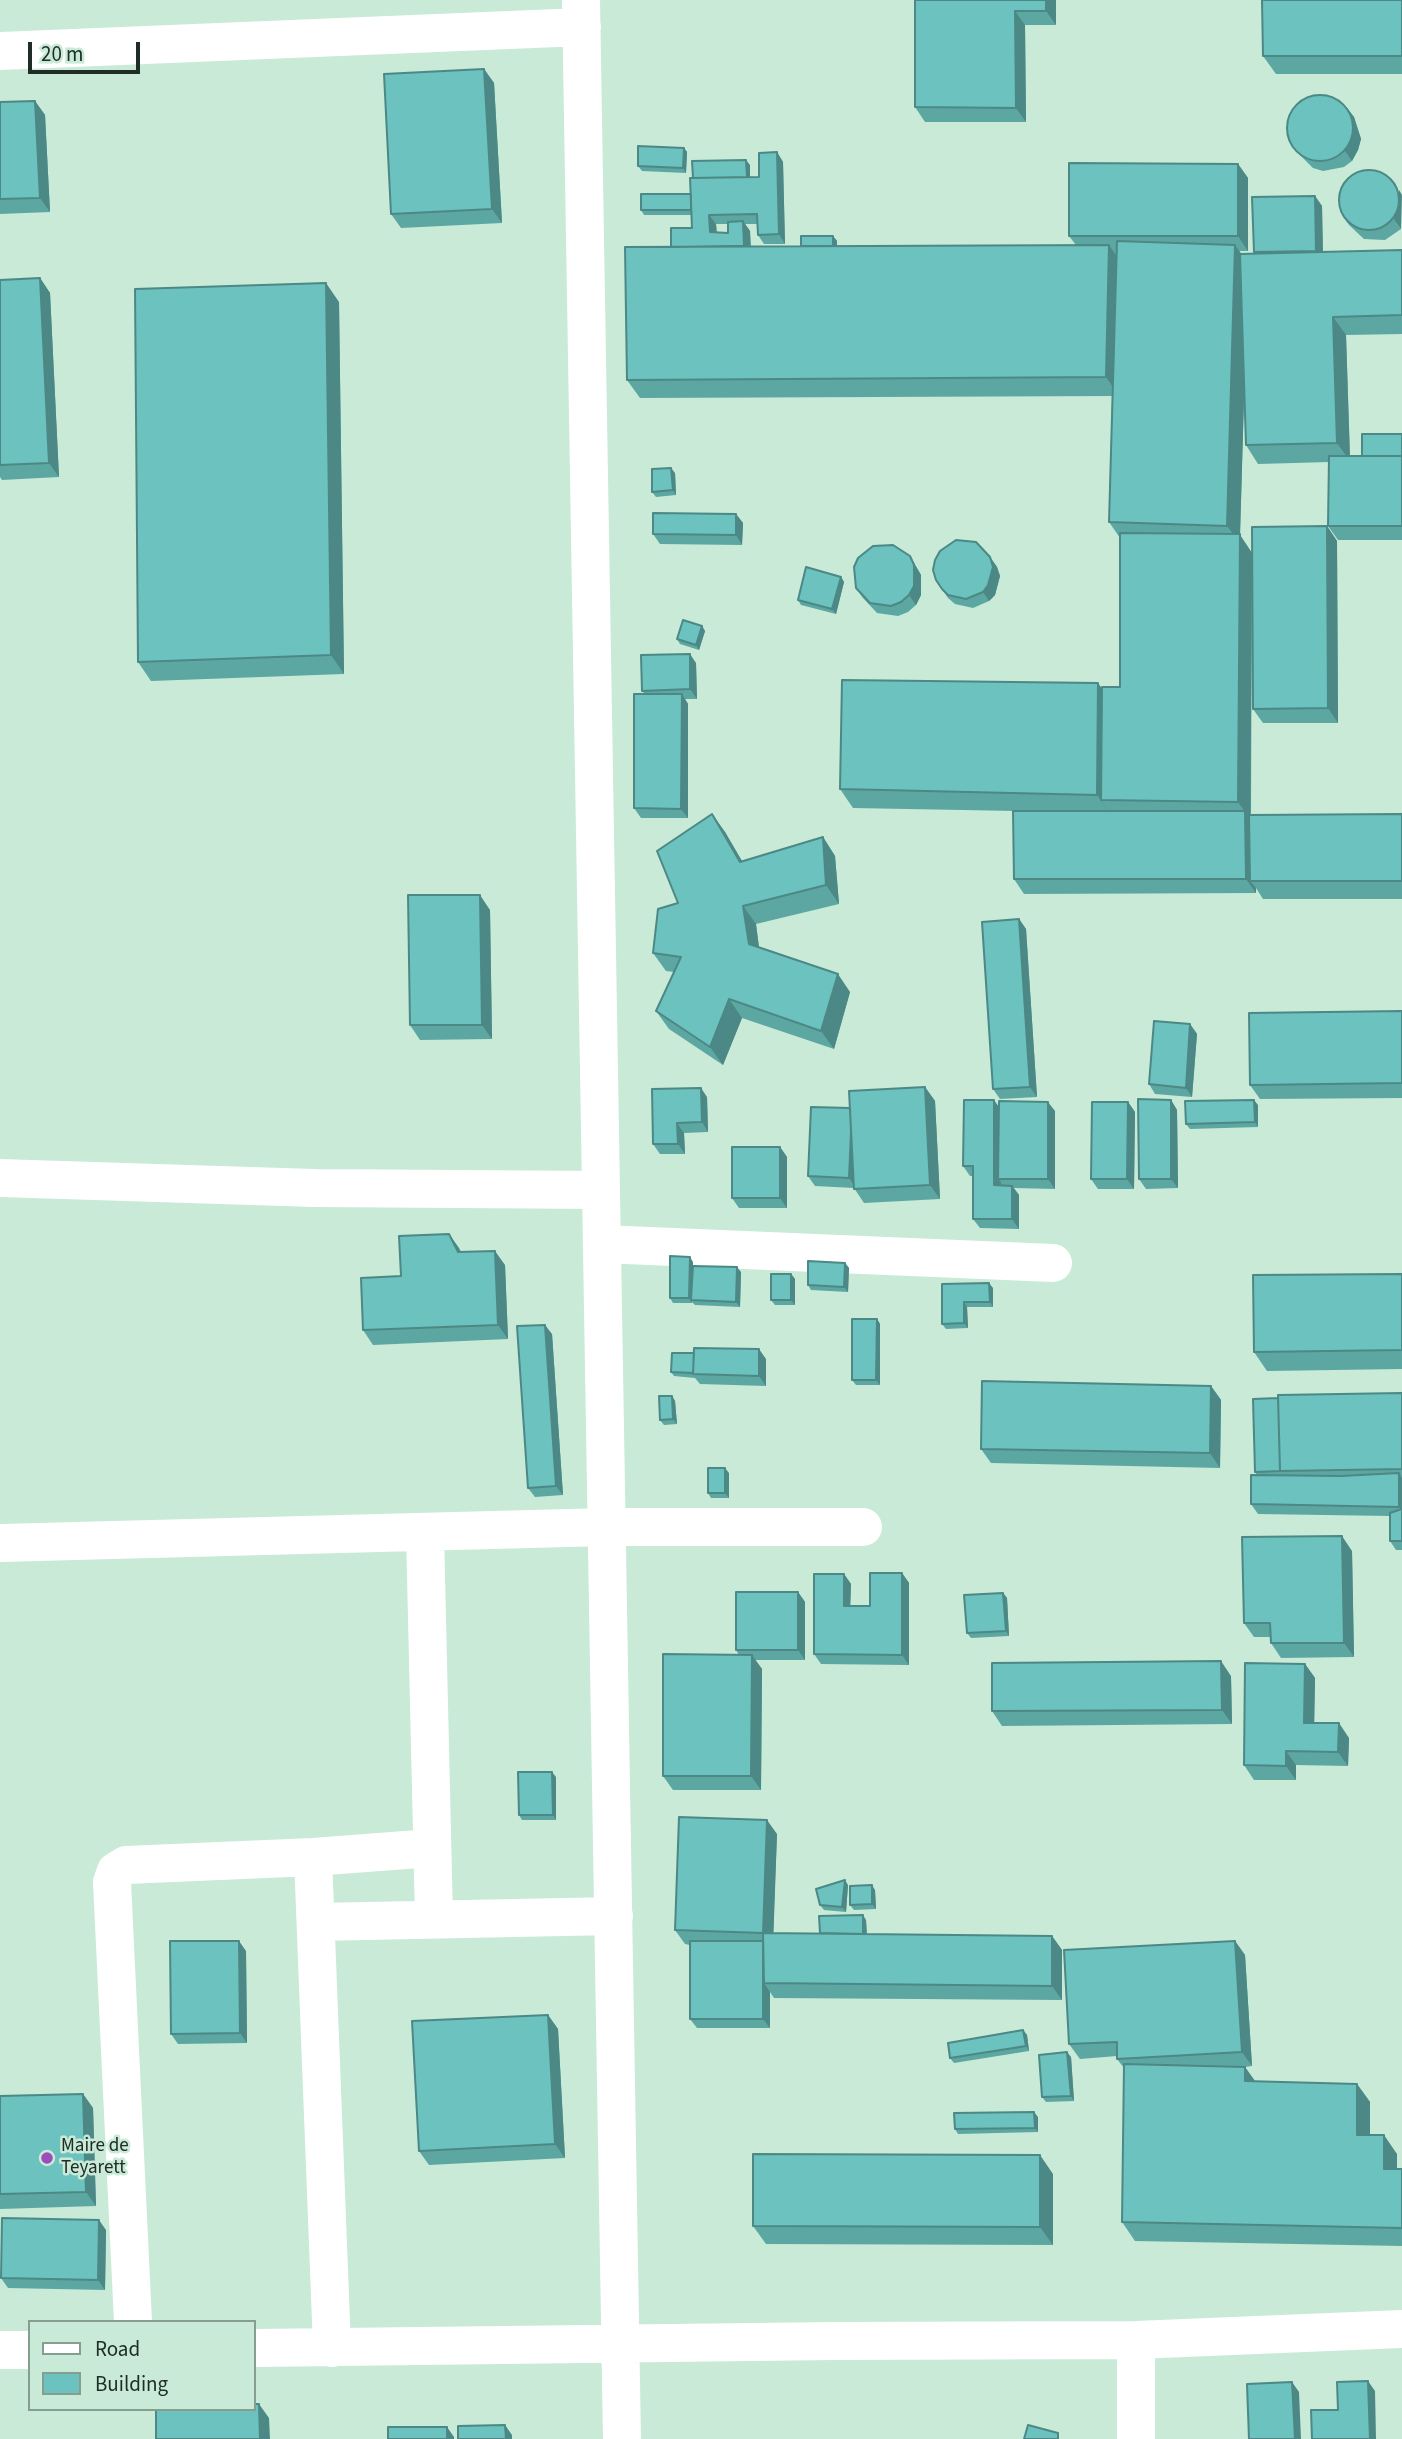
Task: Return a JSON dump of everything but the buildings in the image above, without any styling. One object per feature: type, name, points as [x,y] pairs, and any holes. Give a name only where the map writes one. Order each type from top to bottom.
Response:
[{"type":"street","points":[[0,51],[581,13],[622,2439]]},
{"type":"street","points":[[0,1178],[314,1188],[601,1190]]},
{"type":"street","points":[[602,1244],[1053,1263]]},
{"type":"street","points":[[0,1543],[607,1527],[863,1527]]},
{"type":"street","points":[[425,1532],[434,1919]]},
{"type":"street","points":[[133,2320],[112,1896],[112,1882],[116,1871],[126,1865],[313,1857],[432,1848]]},
{"type":"street","points":[[313,1857],[332,2348]]},
{"type":"street","points":[[316,1922],[614,1916]]},
{"type":"street","points":[[256,2348],[1136,2340],[1402,2329]]},
{"type":"street","points":[[1136,2340],[1136,2439]]},
{"type":"street","points":[[0,2350],[28,2350]]},
{"type":"place","name":"Maire de Teyarett","points":[[47,2158]]}]
